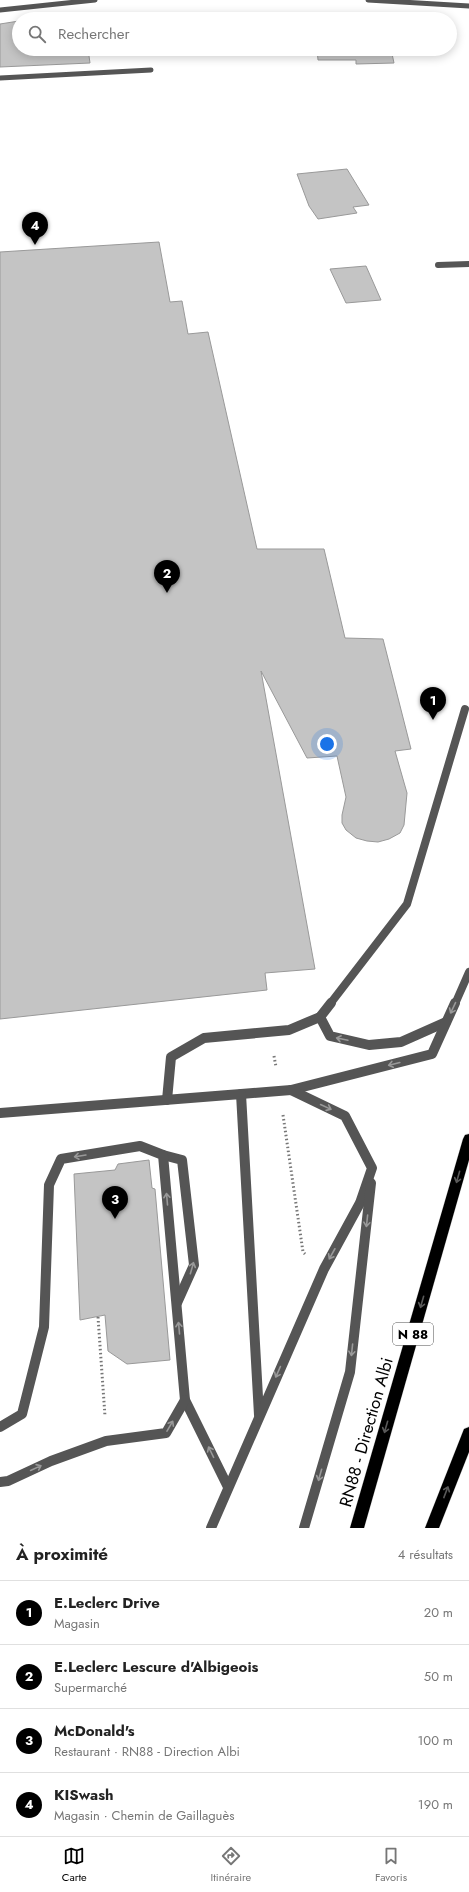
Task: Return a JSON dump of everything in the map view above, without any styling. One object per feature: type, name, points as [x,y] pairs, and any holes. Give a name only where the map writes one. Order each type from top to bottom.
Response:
[{"type":"main road","name":"RN88 - Direction Albi","points":[[357,1528],[469,1139]]},
{"type":"main road","points":[[432,1528],[469,1434]]},
{"type":"street","points":[[0,10],[95,0]]},
{"type":"street","points":[[368,0],[469,6]]},
{"type":"street","points":[[0,78],[151,70]]},
{"type":"street","points":[[438,264],[469,264]]},
{"type":"street","points":[[167,1100],[171,1057],[204,1038],[289,1030],[320,1017],[407,904],[465,709]]},
{"type":"street","points":[[0,1113],[291,1090],[432,1054],[469,972]]},
{"type":"street","points":[[320,1017],[330,1036],[369,1045],[401,1042],[446,1022]]},
{"type":"street","points":[[291,1090],[345,1116],[372,1168],[350,1372],[304,1528]]},
{"type":"street","points":[[241,1094],[259,1415]]},
{"type":"street","points":[[0,1428],[22,1414],[44,1328],[49,1185],[61,1159],[140,1146],[182,1160],[194,1265],[177,1304]]},
{"type":"street","points":[[163,1154],[185,1400],[228,1487]]},
{"type":"street","points":[[211,1528],[324,1269],[360,1202],[372,1168]]},
{"type":"street","points":[[0,1482],[8,1481],[52,1461],[106,1441],[166,1433],[185,1400]]},
{"type":"path","points":[[271,1032],[303,1252],[324,1269]]},
{"type":"path","points":[[98,1317],[104,1412]]},
{"type":"building","points":[[12,22],[12,56],[89,56],[90,63],[0,67],[0,24]]},
{"type":"building","points":[[318,56],[392,56],[394,63],[356,64],[356,60],[318,60]]},
{"type":"building","points":[[347,169],[369,205],[353,207],[357,213],[318,219],[309,206],[297,174]]},
{"type":"building","points":[[159,242],[170,302],[182,301],[188,334],[208,332],[257,549],[324,549],[345,638],[383,639],[411,749],[395,751],[407,793],[404,825],[400,833],[389,839],[378,842],[356,838],[346,830],[342,823],[342,815],[346,797],[337,756],[307,758],[261,671],[315,969],[265,973],[267,990],[0,1019],[0,252]]},
{"type":"building","points":[[366,266],[381,300],[346,303],[330,269]]},
{"type":"building","points":[[149,1160],[152,1188],[155,1189],[170,1360],[127,1364],[108,1351],[105,1315],[80,1320],[74,1174],[115,1170],[118,1164]]},
{"type":"place","name":"KISwash","points":[[35,245]]},
{"type":"place","name":"E.Leclerc Lescure d'Albigeois","points":[[167,593]]},
{"type":"place","name":"E.Leclerc Drive","points":[[433,720]]},
{"type":"place","name":"McDonald's","points":[[115,1219]]}]
